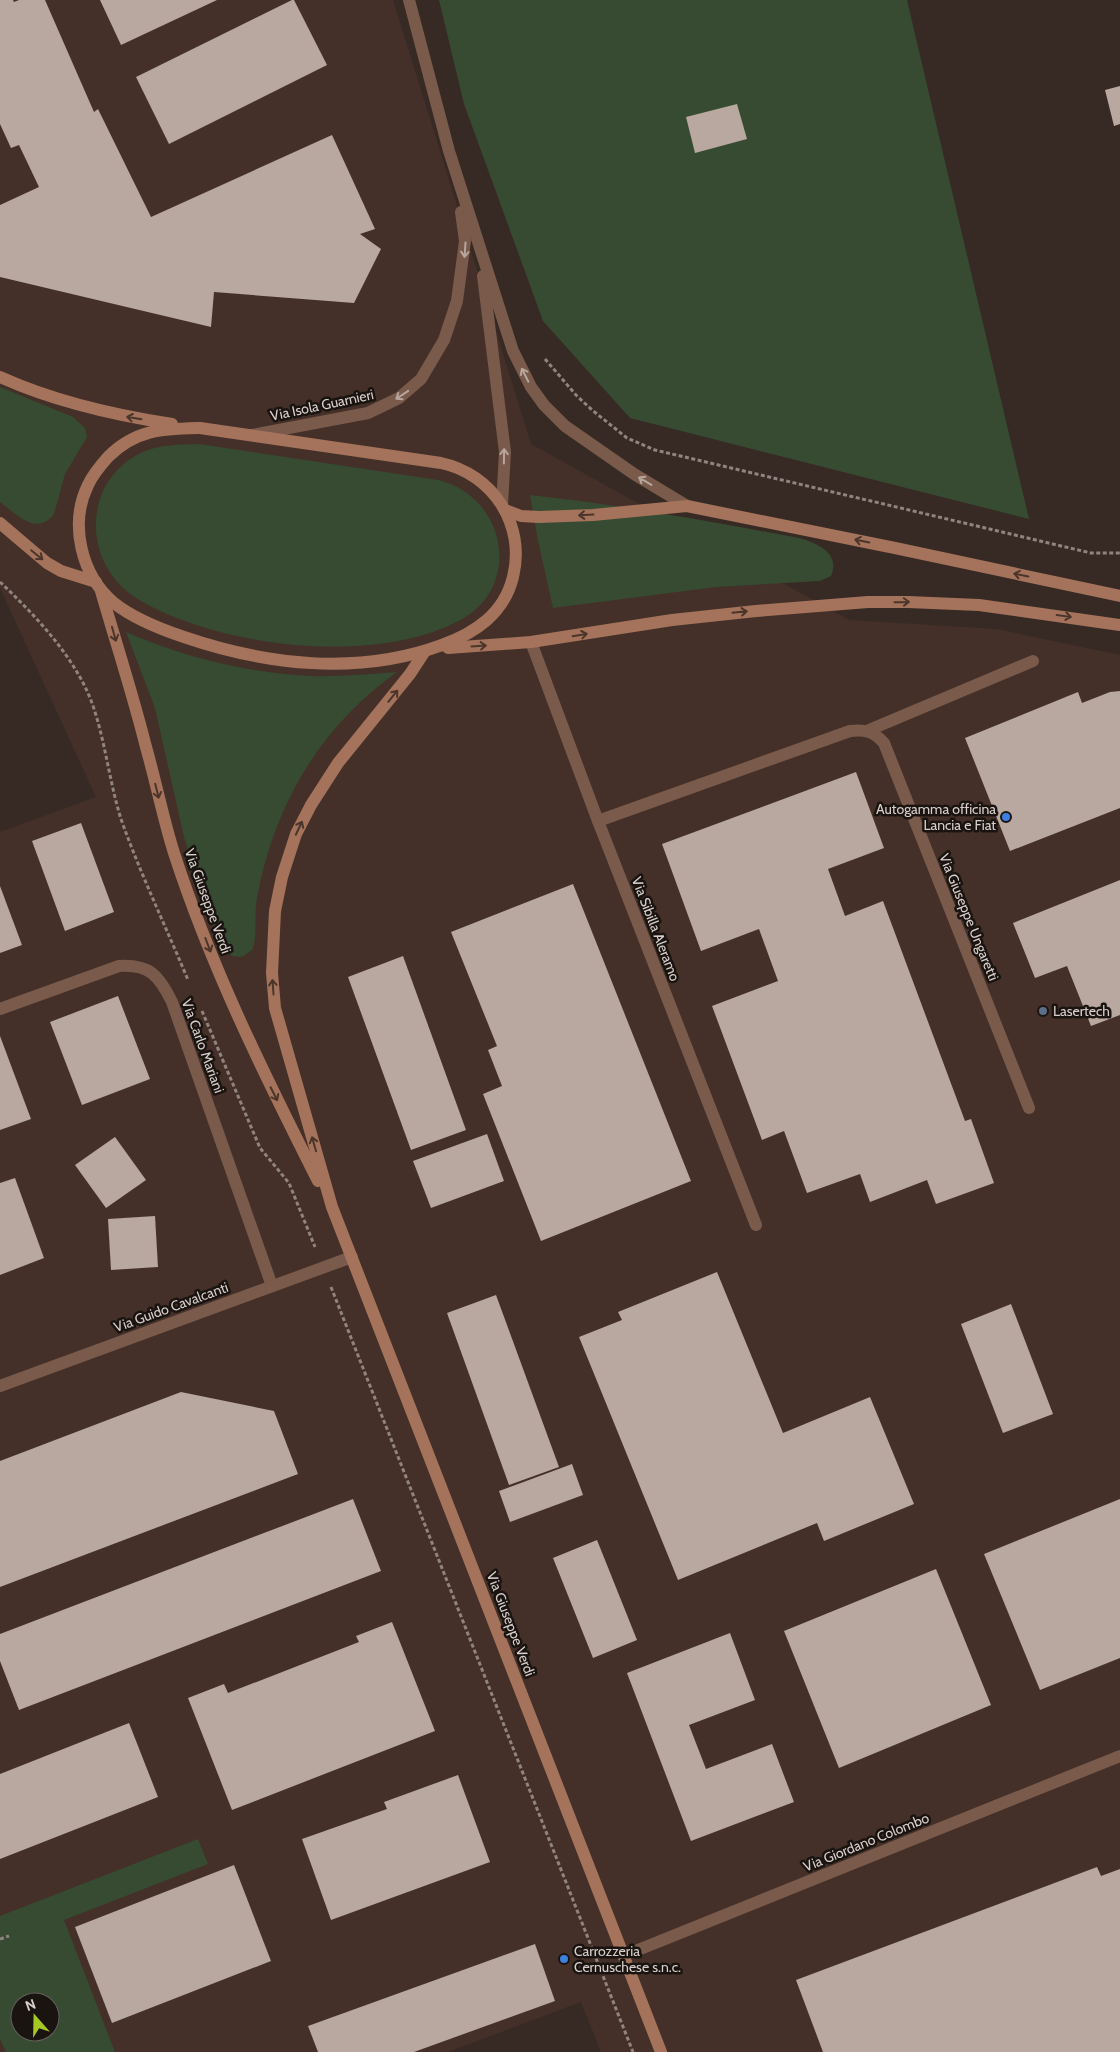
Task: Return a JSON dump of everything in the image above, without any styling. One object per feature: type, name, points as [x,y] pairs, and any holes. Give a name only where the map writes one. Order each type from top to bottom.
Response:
[{"type":"main road","points":[[0,377],[58,400],[130,418],[251,435],[448,465],[475,476],[504,507],[513,529],[516,547],[514,574],[507,594],[495,612],[479,628],[461,638],[428,650],[378,661],[330,664],[241,654],[211,646],[142,620],[116,605],[98,585],[82,553],[78,522],[82,498],[96,470],[123,444],[142,434],[165,429],[200,428]]},
{"type":"main road","points":[[504,507],[521,516],[539,517],[593,515],[687,506],[1120,596]]},
{"type":"main road","points":[[0,523],[47,563],[61,571],[98,585]]},
{"type":"main road","name":"Via Giuseppe Verdi","points":[[98,585],[146,745],[174,852],[197,916],[228,995],[266,1078],[332,1207],[661,2052]]},
{"type":"main road","points":[[428,650],[531,642],[682,619],[773,609],[868,602],[978,605],[1120,625]]},
{"type":"main road","name":"Via Giuseppe Verdi","points":[[332,1207],[275,1008],[272,973],[275,911],[286,860],[296,834],[311,805],[338,763],[428,650]]},
{"type":"street","name":"Via Isola Guarnieri","points":[[409,0],[449,151],[478,244],[513,352],[531,387],[544,406],[565,426],[593,447],[687,506]]},
{"type":"street","name":"Via Isola Guarnieri","points":[[251,435],[368,413],[399,398],[421,379],[438,352],[449,328],[457,301],[463,265],[464,226],[449,151]]},
{"type":"street","name":"Via Isola Guarnieri","points":[[478,244],[505,452],[504,507]]},
{"type":"street","name":"Via Sibilla Aleramo","points":[[531,642],[598,821],[756,1226]]},
{"type":"street","points":[[598,821],[850,732],[868,730],[1033,661]]},
{"type":"street","name":"Via Giuseppe Ungaretti","points":[[868,730],[877,735],[884,743],[1029,1108]]},
{"type":"street","name":"Via Carlo Mariani","points":[[0,1009],[118,966],[138,966],[146,968],[153,973],[172,1002],[272,1286]]},
{"type":"street","name":"Via Guido Cavalcanti","points":[[0,1386],[323,1266],[352,1257]]},
{"type":"street","name":"Via Giordano Colombo","points":[[623,1956],[1120,1756]]},
{"type":"path","points":[[541,352],[545,360],[592,410],[627,438],[655,450],[1091,553],[1120,553]]},
{"type":"path","points":[[0,582],[27,607],[48,632],[80,678],[95,711],[121,818],[192,989]]},
{"type":"path","points":[[200,1006],[260,1148],[289,1184],[323,1266],[633,2052]]},
{"type":"path","points":[[0,1939],[9,1936]]},
{"type":"shaded area","points":[[0,0],[393,0],[531,444],[849,620],[996,629],[1120,655],[1120,2052],[601,2052],[581,2002],[448,2052],[0,2052],[0,832],[96,797],[0,588]]},
{"type":"green space","points":[[439,0],[907,0],[1029,519],[630,418],[543,321],[464,104]]},
{"type":"green space","points":[[0,387],[73,417],[85,428],[87,437],[65,474],[54,514],[41,524],[27,521],[0,502]]},
{"type":"green space","points":[[199,444],[438,480],[461,489],[478,503],[491,521],[498,542],[499,564],[494,585],[481,604],[462,619],[436,631],[408,639],[378,644],[316,646],[256,640],[202,627],[156,609],[130,594],[108,570],[100,552],[96,532],[97,513],[102,494],[111,477],[125,463],[150,449],[170,445]]},
{"type":"green space","points":[[530,495],[665,514],[799,538],[826,550],[833,561],[831,576],[820,581],[716,587],[553,608]]},
{"type":"green space","points":[[126,632],[193,656],[263,671],[310,676],[397,672],[345,717],[323,743],[304,771],[288,800],[275,831],[265,864],[256,904],[254,944],[252,950],[242,957],[232,956],[227,950],[213,925],[203,900],[184,837],[155,708]]},
{"type":"green space","points":[[198,1839],[208,1864],[64,1920],[115,2052],[6,2052],[0,2039],[0,1916]]},
{"type":"building","points":[[0,0],[13,0],[14,2],[19,0],[45,0],[94,112],[98,109],[151,217],[332,135],[375,229],[360,234],[381,249],[354,303],[214,292],[211,327],[0,277],[0,205],[39,187],[19,145],[11,148],[0,124]]},
{"type":"building","points":[[100,0],[217,0],[121,45]]},
{"type":"building","points":[[294,0],[327,65],[169,144],[136,77]]},
{"type":"building","points":[[1120,86],[1120,124],[1114,126],[1105,90]]},
{"type":"building","points":[[737,104],[747,139],[695,153],[686,117]]},
{"type":"building","points":[[1120,691],[1120,808],[1010,851],[965,738],[1078,692],[1082,703],[1110,692]]},
{"type":"building","points":[[856,772],[884,848],[828,869],[845,916],[883,901],[965,1121],[971,1119],[994,1183],[936,1204],[927,1180],[870,1202],[860,1174],[807,1193],[784,1131],[762,1140],[712,1006],[778,981],[759,929],[701,951],[662,844]]},
{"type":"building","points":[[81,823],[114,912],[65,931],[32,841]]},
{"type":"building","points":[[1120,880],[1120,1015],[1091,1026],[1067,966],[1035,978],[1013,923]]},
{"type":"building","points":[[573,884],[691,1181],[541,1241],[483,1094],[502,1086],[488,1050],[497,1046],[451,932]]},
{"type":"building","points":[[0,886],[22,945],[0,953]]},
{"type":"building","points":[[403,956],[466,1130],[411,1150],[348,977]]},
{"type":"building","points":[[118,996],[150,1079],[82,1105],[50,1022]]},
{"type":"building","points":[[0,1036],[31,1119],[0,1130]]},
{"type":"building","points":[[487,1134],[504,1181],[431,1208],[413,1161]]},
{"type":"building","points":[[115,1137],[146,1180],[106,1208],[75,1165]]},
{"type":"building","points":[[15,1178],[44,1258],[0,1275],[0,1183]]},
{"type":"building","points":[[155,1216],[158,1267],[111,1270],[108,1219]]},
{"type":"building","points":[[717,1272],[783,1433],[870,1397],[914,1504],[824,1541],[817,1523],[678,1580],[579,1337],[622,1320],[618,1312]]},
{"type":"building","points":[[496,1295],[559,1467],[509,1485],[447,1313]]},
{"type":"building","points":[[1011,1304],[1053,1414],[1003,1433],[961,1324]]},
{"type":"building","points":[[181,1392],[274,1411],[298,1474],[0,1587],[0,1461]]},
{"type":"building","points":[[572,1464],[583,1495],[510,1522],[499,1491]]},
{"type":"building","points":[[353,1499],[381,1571],[19,1710],[0,1661],[0,1634]]},
{"type":"building","points":[[1120,1499],[1120,1658],[1040,1690],[984,1554]]},
{"type":"building","points":[[597,1540],[637,1640],[593,1658],[553,1558]]},
{"type":"building","points":[[936,1569],[991,1705],[839,1768],[784,1631]]},
{"type":"building","points":[[392,1622],[435,1731],[232,1810],[188,1698],[224,1684],[228,1693],[359,1642],[356,1636]]},
{"type":"building","points":[[730,1633],[755,1700],[689,1725],[706,1769],[772,1744],[794,1802],[691,1841],[627,1673]]},
{"type":"building","points":[[129,1723],[158,1797],[0,1859],[0,1774]]},
{"type":"building","points":[[458,1775],[490,1862],[331,1920],[302,1839],[387,1809],[384,1802]]},
{"type":"building","points":[[234,1865],[271,1961],[112,2023],[75,1927]]},
{"type":"building","points":[[1097,1867],[1101,1876],[1120,1869],[1120,2052],[823,2052],[796,1980]]},
{"type":"building","points":[[535,1944],[555,2001],[414,2052],[318,2052],[308,2026]]},
{"type":"place","name":"Autogamma officina Lancia e Fiat","points":[[1006,817]]},
{"type":"place","name":"Lasertech","points":[[1043,1011]]},
{"type":"place","name":"Carrozzeria Cernuschese s.n.c.","points":[[564,1959]]}]
